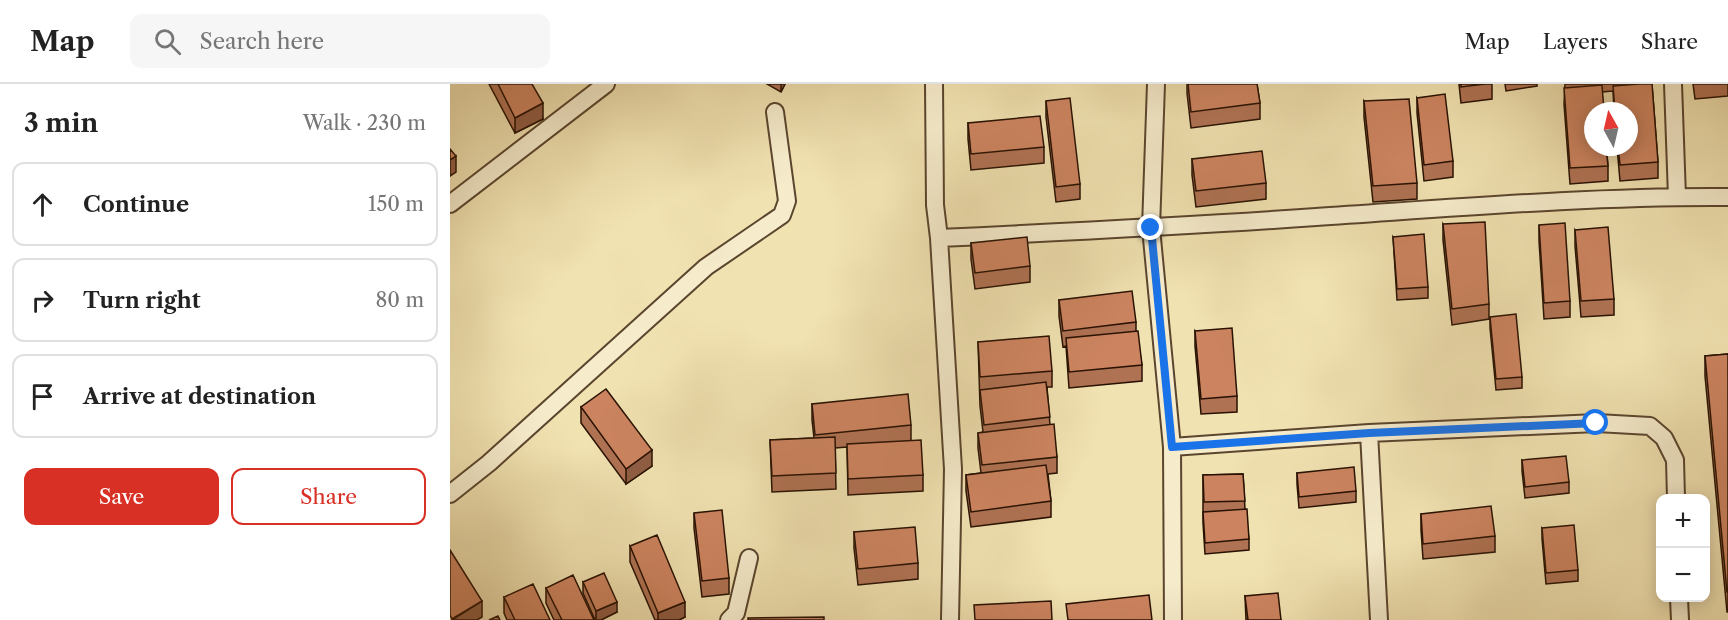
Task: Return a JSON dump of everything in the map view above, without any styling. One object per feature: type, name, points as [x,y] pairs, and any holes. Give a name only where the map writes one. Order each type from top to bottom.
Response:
[{"type":"street","points":[[450,204],[606,84]]},
{"type":"street","points":[[934,84],[935,205],[953,469],[950,620]]},
{"type":"street","points":[[1156,84],[1151,228],[1172,447],[1173,620]]},
{"type":"street","points":[[1673,84],[1677,197]]},
{"type":"street","points":[[450,494],[489,463],[706,267],[782,214],[787,201],[775,112]]},
{"type":"street","points":[[939,238],[1151,228],[1485,205],[1728,197]]},
{"type":"street","points":[[1172,447],[1369,433],[1596,423],[1650,426],[1664,438],[1675,460],[1676,494]]},
{"type":"street","points":[[1369,433],[1379,620]]},
{"type":"street","points":[[729,620],[736,613],[749,558]]},
{"type":"street","points":[[1679,602],[1680,620]]},
{"type":"building","points":[[498,84],[532,84],[543,103],[515,118]]},
{"type":"building","points":[[1188,84],[1257,84],[1260,103],[1191,112]]},
{"type":"building","points":[[1461,84],[1485,84],[1461,87]]},
{"type":"building","points":[[1652,84],[1658,162],[1620,165],[1619,156],[1638,156],[1638,102],[1614,102],[1613,86]]},
{"type":"building","points":[[1602,85],[1603,102],[1584,102],[1584,156],[1607,156],[1608,166],[1570,168],[1564,88]]},
{"type":"building","points":[[1445,94],[1453,161],[1424,165],[1417,98]]},
{"type":"building","points":[[1070,98],[1080,184],[1056,187],[1046,101]]},
{"type":"building","points":[[1409,99],[1417,183],[1373,186],[1364,101]]},
{"type":"building","points":[[1040,116],[1044,147],[971,154],[968,123]]},
{"type":"building","points":[[450,149],[456,156],[450,160]]},
{"type":"building","points":[[1262,151],[1266,183],[1196,191],[1192,159]]},
{"type":"building","points":[[1485,222],[1489,304],[1452,309],[1443,224]]},
{"type":"building","points":[[1565,223],[1570,301],[1544,303],[1539,225]]},
{"type":"building","points":[[1608,227],[1614,299],[1581,301],[1575,230]]},
{"type":"building","points":[[1424,234],[1428,287],[1397,289],[1393,237]]},
{"type":"building","points":[[1027,237],[1030,266],[975,273],[971,243]]},
{"type":"building","points":[[1132,291],[1136,322],[1063,331],[1059,300]]},
{"type":"building","points":[[1516,314],[1522,377],[1496,379],[1490,317]]},
{"type":"building","points":[[1232,328],[1237,396],[1201,399],[1195,331]]},
{"type":"building","points":[[1138,331],[1142,365],[1069,372],[1066,338]]},
{"type":"building","points":[[1049,336],[1052,371],[980,377],[978,342]]},
{"type":"building","points":[[1728,354],[1728,592],[1727,592],[1705,356]]},
{"type":"building","points":[[1046,382],[1050,417],[984,425],[980,390]]},
{"type":"building","points":[[606,389],[652,450],[626,469],[581,407]]},
{"type":"building","points":[[908,394],[911,425],[815,435],[812,404]]},
{"type":"building","points":[[1054,424],[1057,457],[982,465],[978,433]]},
{"type":"building","points":[[835,437],[836,473],[772,476],[770,440]]},
{"type":"building","points":[[921,440],[923,475],[848,479],[847,444]]},
{"type":"building","points":[[1566,456],[1569,482],[1525,487],[1522,460]]},
{"type":"building","points":[[1046,465],[1051,501],[971,512],[966,475]]},
{"type":"building","points":[[1354,467],[1356,491],[1299,497],[1297,473]]},
{"type":"building","points":[[1243,474],[1245,501],[1204,502],[1203,475]]},
{"type":"building","points":[[1491,506],[1495,536],[1423,544],[1421,514]]},
{"type":"building","points":[[1247,509],[1249,539],[1205,543],[1203,512]]},
{"type":"building","points":[[722,510],[729,578],[702,581],[694,513]]},
{"type":"building","points":[[1574,525],[1578,570],[1546,573],[1542,528]]},
{"type":"building","points":[[915,527],[918,563],[858,569],[854,532]]},
{"type":"building","points":[[657,535],[685,602],[658,613],[630,546]]},
{"type":"building","points":[[450,550],[482,601],[452,619],[450,615]]},
{"type":"building","points":[[604,573],[617,602],[596,611],[583,582]]},
{"type":"building","points":[[573,575],[594,620],[562,620],[546,588]]},
{"type":"building","points":[[533,584],[550,620],[515,620],[504,597]]},
{"type":"building","points":[[1278,593],[1281,620],[1248,620],[1245,596]]},
{"type":"building","points":[[1149,595],[1152,620],[1068,620],[1066,604]]},
{"type":"building","points":[[1051,601],[1052,620],[975,620],[974,605]]},
{"type":"building","points":[[824,617],[824,620],[748,620],[748,618]]},
{"type":"route","points":[[1151,228],[1172,447],[1369,433],[1596,423]]}]
